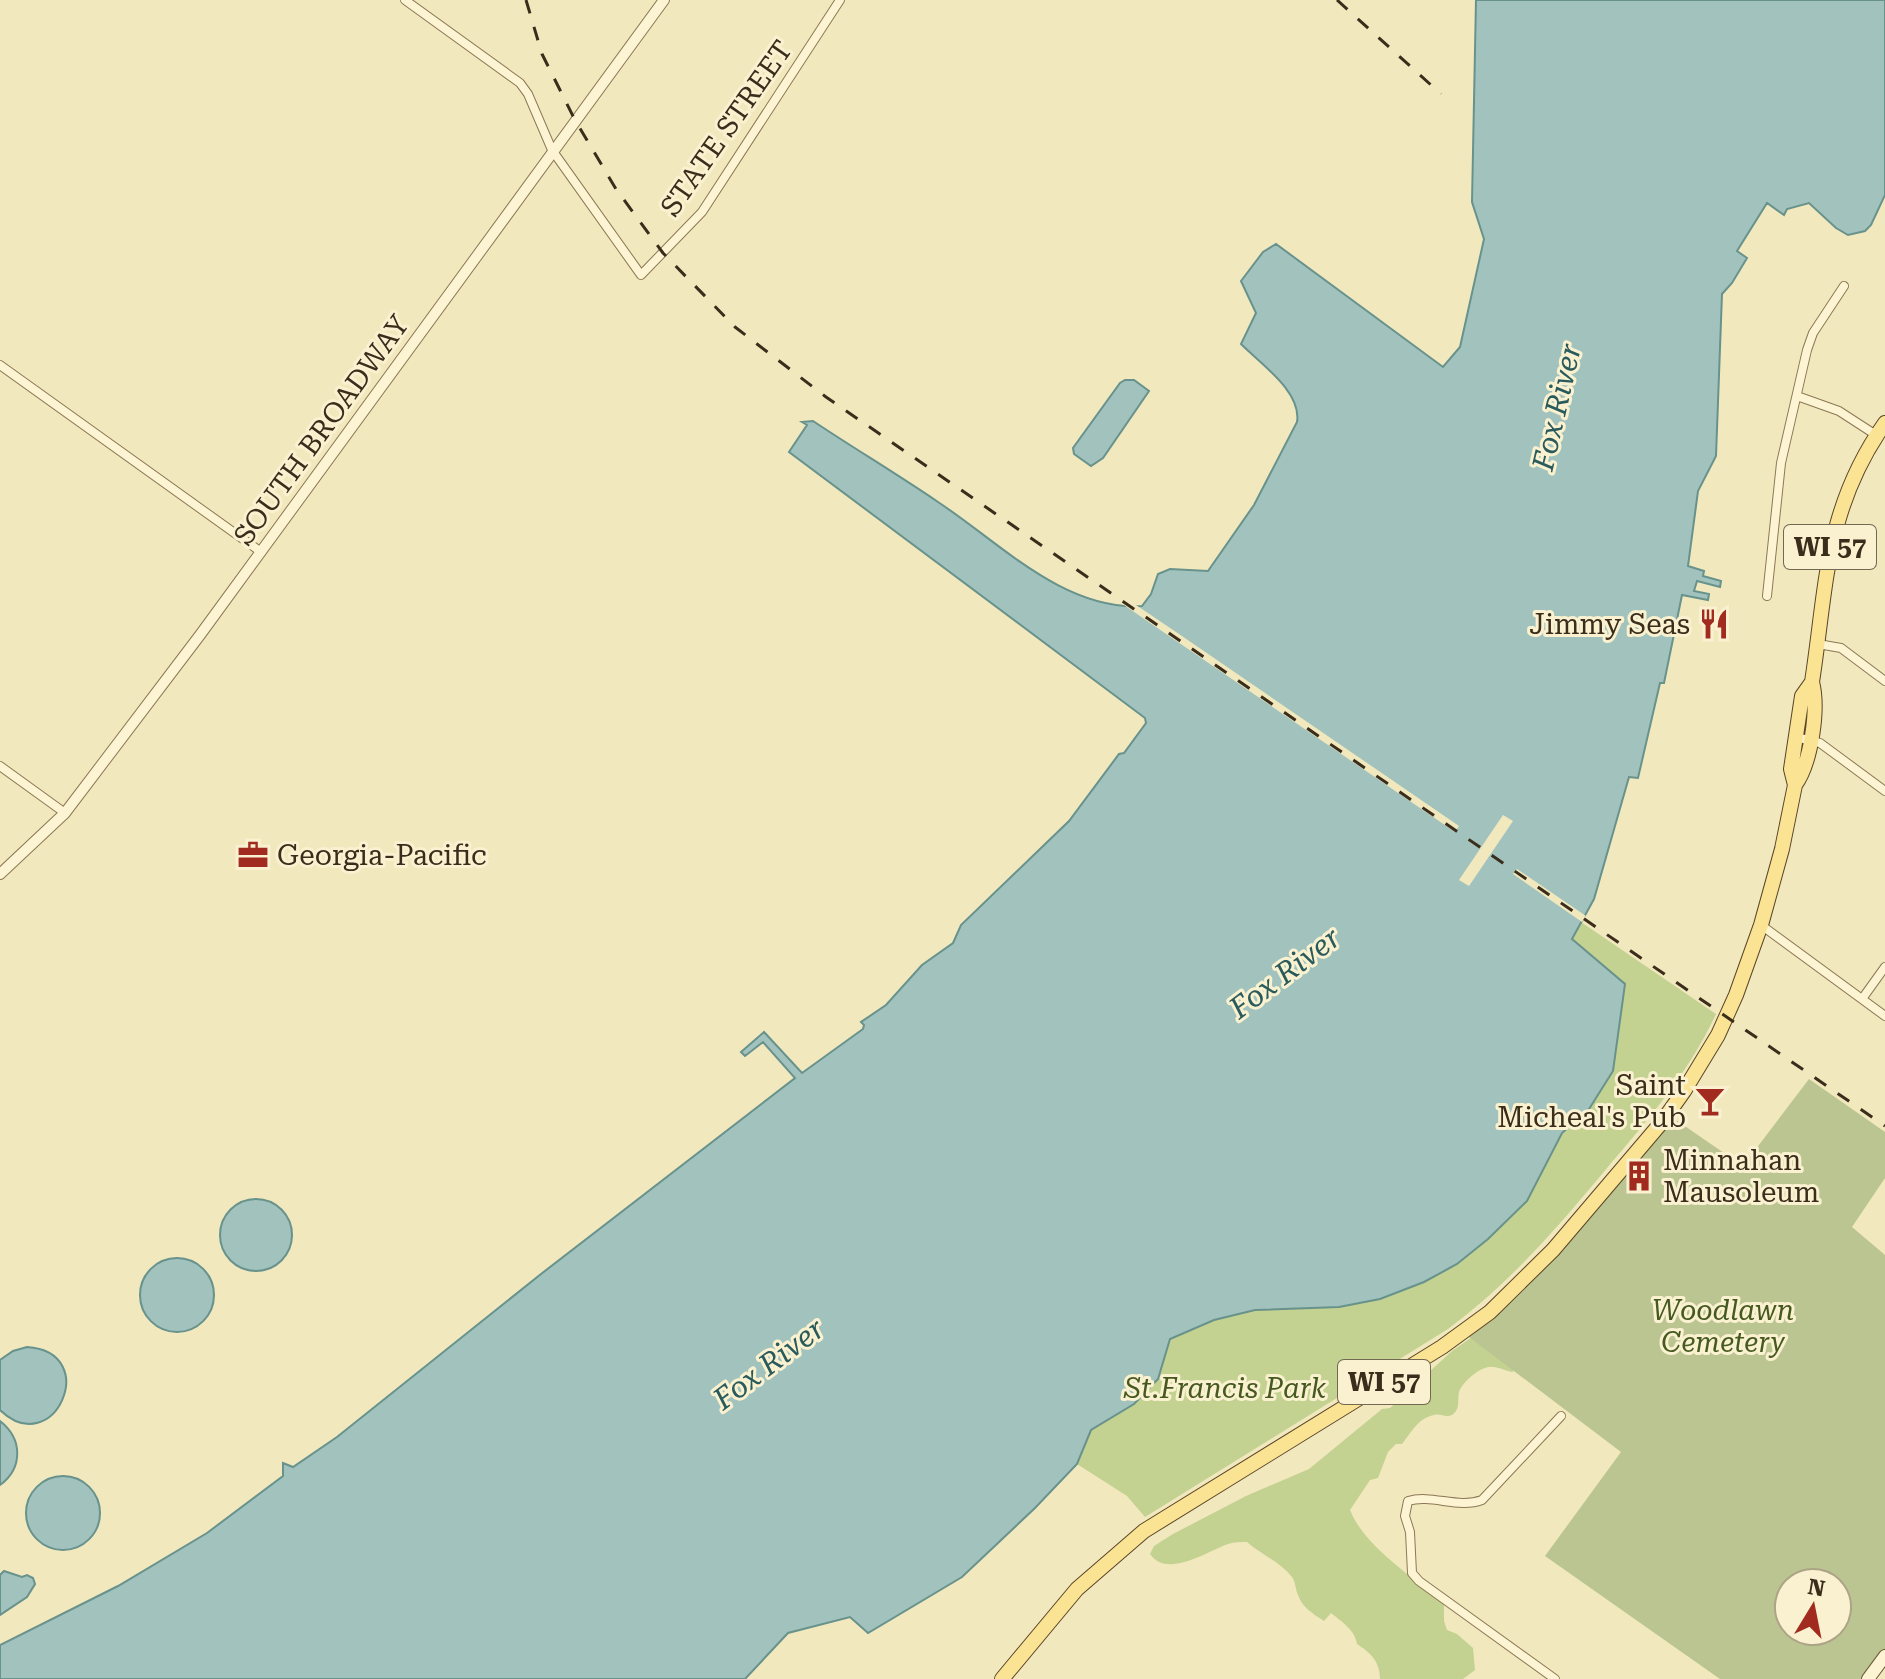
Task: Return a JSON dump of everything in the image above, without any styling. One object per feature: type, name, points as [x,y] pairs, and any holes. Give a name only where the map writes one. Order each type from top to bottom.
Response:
[{"type":"main road","name":"WI 57","points":[[1002,1679],[1077,1589],[1144,1531],[1442,1347],[1512,1292],[1553,1250],[1662,1122],[1691,1081],[1718,1035],[1736,995],[1761,925],[1782,849],[1795,785],[1805,772],[1803,739],[1816,698],[1812,682],[1834,529],[1850,484],[1881,429]]},
{"type":"main road","points":[[1868,1679],[1885,1656]]},
{"type":"street","points":[[405,0],[520,83],[528,94],[552,150]]},
{"type":"street","name":"SOUTH BROADWAY","points":[[0,874],[65,813],[442,307],[552,150],[664,0]]},
{"type":"street","name":"STATE STREET","points":[[552,150],[641,275],[702,212],[840,0]]},
{"type":"street","points":[[1767,596],[1781,463],[1807,350],[1813,333],[1844,286]]},
{"type":"street","points":[[0,365],[261,552]]},
{"type":"street","points":[[1797,396],[1881,429]]},
{"type":"street","points":[[1818,644],[1841,648],[1885,681]]},
{"type":"street","points":[[1803,739],[1820,743],[1885,791]]},
{"type":"street","points":[[0,766],[65,813]]},
{"type":"street","points":[[1761,925],[1885,1016]]},
{"type":"street","points":[[1862,999],[1885,967]]},
{"type":"street","points":[[1555,1679],[1419,1581],[1412,1573],[1410,1532],[1405,1516],[1408,1501],[1417,1499],[1465,1504],[1482,1500],[1561,1416]]},
{"type":"green space","name":"St.Francis Park","points":[[1581,922],[1716,1014],[1667,1095],[1552,1233],[1492,1293],[1448,1329],[1145,1517],[1127,1496],[1077,1464],[1091,1430],[1134,1404],[1158,1379],[1170,1339],[1214,1320],[1256,1310],[1339,1307],[1380,1299],[1424,1282],[1457,1264],[1488,1239],[1526,1201],[1562,1133],[1589,1109],[1572,940]]},
{"type":"green space","name":"Woodlawn Cemetery","points":[[1809,1079],[1885,1132],[1885,1178],[1852,1227],[1885,1255],[1885,1663],[1873,1679],[1720,1679],[1545,1556],[1621,1452],[1469,1337],[1551,1260],[1673,1118],[1743,1166]]},
{"type":"green space","points":[[1485,1328],[1518,1368],[1512,1372],[1489,1367],[1473,1375],[1459,1392],[1455,1413],[1428,1417],[1415,1426],[1402,1444],[1396,1444],[1388,1452],[1378,1478],[1370,1480],[1350,1510],[1367,1537],[1444,1605],[1447,1630],[1457,1634],[1473,1648],[1475,1670],[1463,1679],[1380,1679],[1374,1658],[1357,1644],[1347,1627],[1331,1613],[1324,1621],[1308,1610],[1287,1572],[1247,1542],[1228,1544],[1177,1564],[1157,1561],[1150,1554],[1154,1546],[1173,1534],[1246,1496],[1309,1469],[1382,1409],[1390,1408],[1452,1351]]},
{"type":"water","name":"Fox River","points":[[1476,0],[1885,0],[1885,195],[1871,225],[1865,231],[1848,235],[1809,203],[1787,209],[1784,215],[1767,203],[1737,251],[1747,258],[1722,294],[1716,456],[1698,491],[1688,566],[1704,571],[1703,576],[1721,581],[1720,587],[1697,581],[1694,591],[1709,594],[1708,600],[1682,595],[1664,683],[1660,683],[1638,778],[1629,777],[1594,899],[1572,939],[1625,984],[1613,1071],[1589,1109],[1562,1133],[1527,1201],[1457,1264],[1424,1282],[1380,1299],[1339,1307],[1255,1310],[1214,1320],[1170,1339],[1158,1379],[1134,1404],[1091,1430],[1077,1464],[962,1577],[868,1633],[850,1617],[788,1633],[745,1679],[0,1679],[0,1645],[118,1586],[207,1533],[283,1476],[283,1463],[293,1467],[337,1437],[541,1274],[795,1078],[763,1042],[745,1056],[741,1052],[764,1032],[802,1073],[863,1029],[861,1022],[886,1005],[922,965],[953,943],[961,925],[1069,821],[1119,754],[1124,753],[1146,723],[1145,718],[789,452],[807,425],[802,422],[813,421],[938,502],[1034,571],[1086,597],[1113,605],[1142,606],[1151,594],[1158,574],[1170,569],[1208,571],[1254,505],[1297,422],[1297,411],[1287,389],[1241,344],[1256,313],[1241,281],[1263,252],[1276,244],[1443,367],[1460,347],[1484,239],[1472,202]]},
{"type":"water","points":[[1125,380],[1134,380],[1149,391],[1103,458],[1091,466],[1074,454],[1073,448]]},
{"type":"water","points":[[256,1199],[276,1205],[286,1215],[292,1235],[286,1255],[276,1265],[256,1271],[236,1265],[226,1255],[220,1235],[226,1215],[236,1205]]},
{"type":"water","points":[[177,1258],[191,1261],[203,1269],[211,1281],[214,1295],[211,1309],[203,1321],[191,1329],[177,1332],[163,1329],[151,1321],[143,1309],[140,1295],[143,1281],[151,1269],[163,1261]]},
{"type":"water","points":[[27,1347],[50,1353],[62,1366],[66,1383],[62,1400],[52,1414],[38,1423],[20,1422],[0,1410],[0,1360],[13,1351]]},
{"type":"water","points":[[0,1421],[13,1436],[17,1453],[13,1470],[0,1485]]},
{"type":"water","points":[[63,1476],[84,1482],[94,1492],[100,1513],[94,1534],[84,1544],[63,1550],[42,1544],[32,1534],[26,1513],[32,1492],[42,1482]]},
{"type":"water","points":[[4,1571],[22,1577],[27,1575],[33,1578],[35,1584],[27,1597],[0,1615],[0,1575]]},
{"type":"pier","points":[[1121,603],[1133,603],[1179,634],[1459,826],[1455,832]]},
{"type":"pier","points":[[1503,815],[1513,821],[1469,886],[1459,880]]},
{"type":"pier","points":[[1517,869],[1586,916],[1582,922],[1513,874]]},
{"type":"railway","points":[[526,0],[542,54],[575,120],[616,189],[663,253],[735,327],[826,397],[1885,1126]]},
{"type":"railway","points":[[1337,0],[1441,94]]},
{"type":"place","name":"Jimmy Seas","points":[[1714,624]]},
{"type":"place","name":"Georgia-Pacific","points":[[253,855]]},
{"type":"place","name":"Saint Micheal's Pub","points":[[1710,1101]]},
{"type":"place","name":"Minnahan Mausoleum","points":[[1639,1176]]}]
